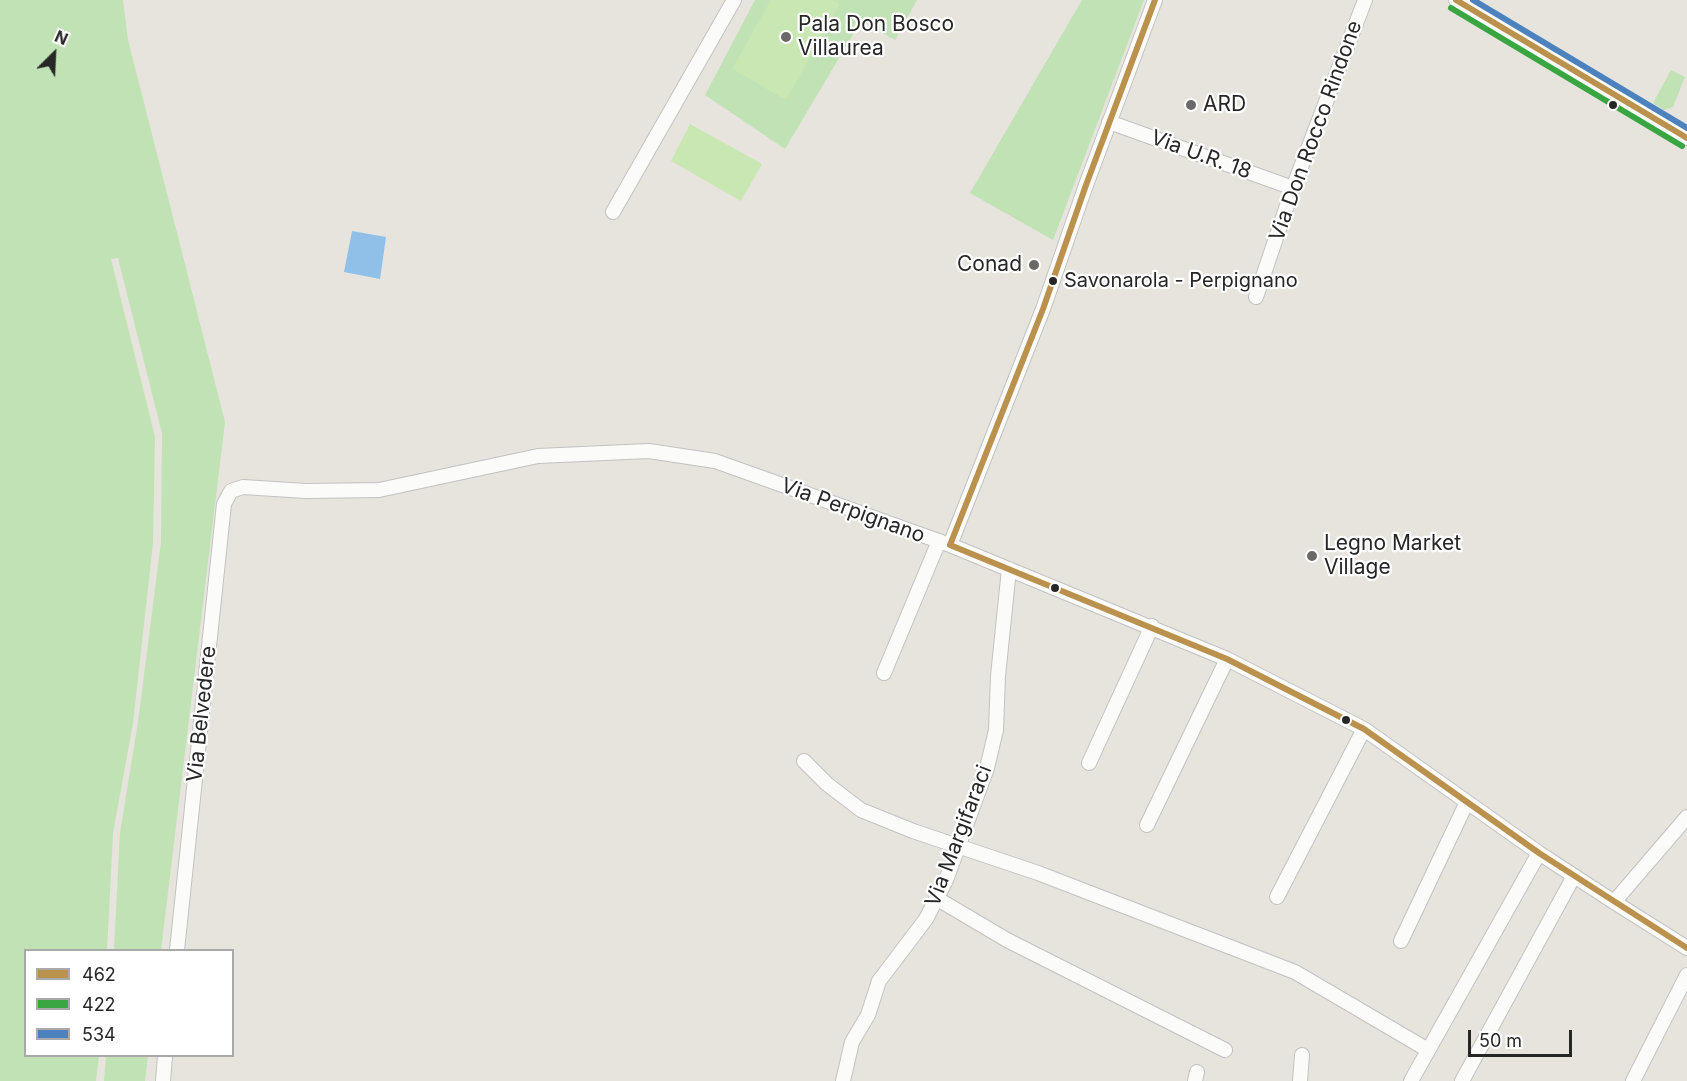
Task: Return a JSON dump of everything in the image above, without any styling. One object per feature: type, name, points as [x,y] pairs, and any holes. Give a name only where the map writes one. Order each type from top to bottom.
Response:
[{"type":"street","points":[[612,212],[734,0]]},
{"type":"street","points":[[884,674],[944,543],[1043,309],[1155,0]]},
{"type":"street","name":"Via Don Rocco Rindone","points":[[1256,297],[1293,188],[1365,0]]},
{"type":"street","points":[[1456,0],[1687,138]]},
{"type":"street","name":"Via U.R. 18","points":[[1109,122],[1293,188]]},
{"type":"street","name":"Via Perpignano","points":[[243,487],[306,491],[379,490],[538,456],[650,451],[715,461],[944,543],[1152,626],[1227,659],[1364,729],[1539,853],[1687,948]]},
{"type":"street","name":"Via Belvedere","points":[[177,949],[224,504],[231,491],[243,487]]},
{"type":"street","name":"Via Margifaraci","points":[[843,1081],[852,1042],[868,1015],[879,981],[926,919],[958,846],[987,768],[996,730],[998,676],[1009,569]]},
{"type":"street","points":[[1089,763],[1152,626]]},
{"type":"street","points":[[1147,825],[1227,659]]},
{"type":"street","points":[[1277,897],[1364,729]]},
{"type":"street","points":[[804,761],[827,784],[861,810],[1038,873],[1295,972],[1428,1050]]},
{"type":"street","points":[[1401,941],[1467,802]]},
{"type":"street","points":[[1614,903],[1687,817]]},
{"type":"street","points":[[1411,1081],[1539,853]]},
{"type":"street","points":[[1462,1081],[1574,876]]},
{"type":"street","points":[[936,898],[1007,940],[1225,1050]]},
{"type":"street","points":[[1633,1081],[1687,975]]},
{"type":"street","points":[[1300,1081],[1302,1055]]},
{"type":"street","points":[[163,1081],[165,1057]]},
{"type":"green space","points":[[0,0],[123,0],[128,40],[225,422],[161,949],[114,949],[120,833],[138,722],[161,542],[162,433],[118,258],[111,259],[155,437],[153,543],[133,723],[113,833],[107,949],[24,949],[24,1057],[99,1057],[96,1081],[0,1081]]},
{"type":"green space","points":[[755,0],[917,0],[895,40],[861,21],[785,149],[705,95]]},
{"type":"green space","name":"Pala Don Bosco Villaurea","points":[[771,0],[832,0],[840,4],[786,100],[732,69]]},
{"type":"green space","points":[[1082,0],[1144,0],[1053,240],[970,193]]},
{"type":"green space","points":[[1671,70],[1685,77],[1673,107],[1664,110],[1653,103]]},
{"type":"green space","points":[[690,124],[762,164],[741,201],[671,161]]},
{"type":"green space","points":[[106,1057],[148,1057],[145,1081],[104,1081]]},
{"type":"water","points":[[352,231],[386,237],[380,279],[344,272]]},
{"type":"transit line","name":"462","points":[[1155,0],[1086,185],[1043,309],[950,545],[1227,659],[1364,729],[1539,853],[1687,948]]},
{"type":"transit line","name":"462","points":[[1456,0],[1687,138]]},
{"type":"transit line","name":"534","points":[[1473,0],[1687,128]]},
{"type":"transit line","name":"422","points":[[1451,8],[1682,146]]},
{"type":"place","name":"Pala Don Bosco Villaurea","points":[[786,37]]},
{"type":"place","name":"ARD","points":[[1191,105]]},
{"type":"place","name":"Conad","points":[[1034,265]]},
{"type":"place","name":"Savonarola - Perpignano","points":[[1053,281]]},
{"type":"place","name":"Legno Market Village","points":[[1312,556]]}]
